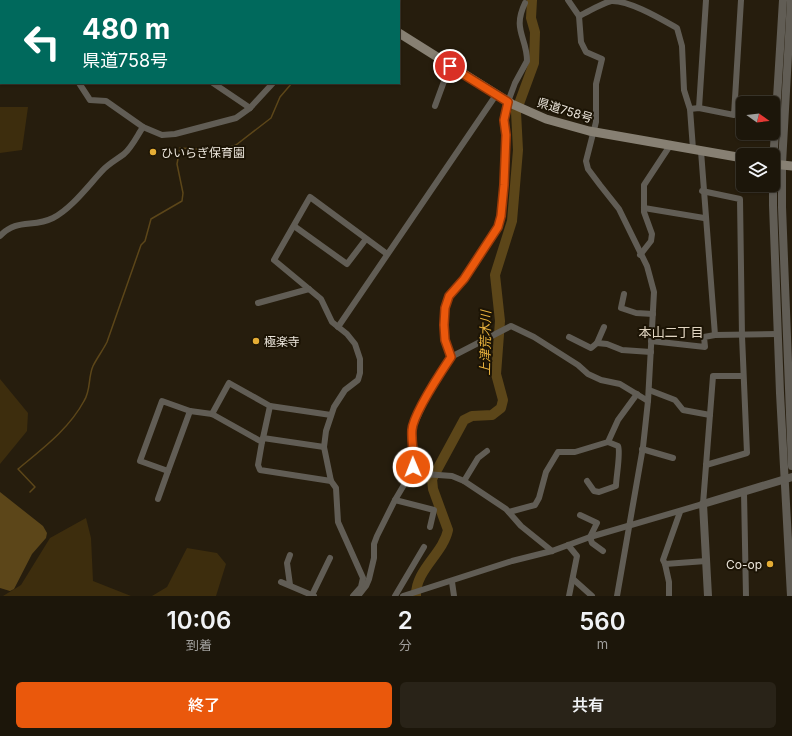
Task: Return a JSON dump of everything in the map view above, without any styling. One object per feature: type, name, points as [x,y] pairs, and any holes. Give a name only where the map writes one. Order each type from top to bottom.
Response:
[{"type":"main road","name":"県道758号","points":[[400,34],[510,103],[560,123],[594,132],[671,144],[736,157]]},
{"type":"main road","points":[[780,164],[792,166]]},
{"type":"street","points":[[568,0],[579,16],[582,42],[586,52],[602,58],[596,84],[596,122],[586,161],[588,169],[619,209],[646,266],[654,292],[648,401],[642,449],[617,596]]},
{"type":"street","points":[[699,108],[706,0]]},
{"type":"street","points":[[690,109],[699,108],[734,115],[741,0]]},
{"type":"street","points":[[777,148],[783,0]]},
{"type":"street","points":[[777,148],[791,0]]},
{"type":"street","points":[[579,16],[611,1],[639,3],[677,28],[682,46],[684,90],[690,109],[697,150],[715,335]]},
{"type":"street","points":[[451,357],[445,340],[444,325],[445,308],[449,296],[464,279],[498,227],[501,216],[506,135],[504,120],[515,83],[527,61],[519,24],[520,13],[525,3]]},
{"type":"street","points":[[435,106],[450,66]]},
{"type":"street","points":[[80,84],[90,100],[112,103],[143,127],[162,135],[175,134],[236,118],[250,108],[272,84]]},
{"type":"street","points":[[214,84],[250,108]]},
{"type":"street","points":[[338,327],[496,95]]},
{"type":"street","points":[[0,236],[8,228],[27,223],[41,224],[55,217],[80,196],[108,165],[125,153],[143,127]]},
{"type":"street","points":[[640,255],[651,241],[652,234],[644,208],[644,185],[671,144]]},
{"type":"street","points":[[702,191],[740,199],[742,336],[747,453],[706,465]]},
{"type":"street","points":[[777,192],[785,334],[791,596]]},
{"type":"street","points":[[353,596],[361,587],[363,578],[338,522],[336,488],[331,480],[324,447],[331,415],[340,397],[358,380],[360,373],[360,359],[355,344],[347,334],[332,322],[321,299],[274,260],[310,197],[387,254]]},
{"type":"street","points":[[644,208],[704,218]]},
{"type":"street","points":[[294,226],[347,264],[366,238]]},
{"type":"street","points":[[258,303],[309,289]]},
{"type":"street","points":[[624,294],[621,308],[636,313],[653,314]]},
{"type":"street","points":[[358,596],[366,586],[374,558],[374,544],[395,500],[412,473],[414,461],[412,430],[414,423],[432,386],[451,357],[511,326],[534,337],[578,364],[588,374],[601,380],[620,384],[648,401]]},
{"type":"street","points":[[569,337],[590,348],[598,343],[604,327]]},
{"type":"street","points":[[651,341],[705,347],[704,337],[715,335],[742,336],[785,334]]},
{"type":"street","points":[[785,334],[790,391],[792,466]]},
{"type":"street","points":[[598,343],[607,344],[622,350],[651,352]]},
{"type":"street","points":[[708,596],[703,504],[713,376],[744,376]]},
{"type":"street","points":[[212,414],[229,383],[270,406],[331,415]]},
{"type":"street","points":[[649,390],[675,400],[683,410],[710,415]]},
{"type":"street","points":[[608,442],[618,420],[637,394]]},
{"type":"street","points":[[168,471],[140,461],[162,401],[190,411],[212,414],[263,440],[324,447]]},
{"type":"street","points":[[270,406],[258,465],[260,470],[331,480]]},
{"type":"street","points":[[158,499],[190,411]]},
{"type":"street","points":[[509,512],[535,505],[539,498],[546,472],[558,452],[575,452],[608,442],[618,446],[620,450],[617,466],[616,486],[599,492],[594,491],[587,481]]},
{"type":"street","points":[[642,449],[673,458]]},
{"type":"street","points":[[464,481],[478,458],[487,451]]},
{"type":"street","points":[[412,473],[452,476],[464,481],[509,512],[521,526],[552,552]]},
{"type":"street","points":[[406,596],[512,561],[552,552],[590,537],[680,512],[788,479]]},
{"type":"street","points":[[744,492],[746,596]]},
{"type":"street","points":[[395,500],[434,510],[430,527]]},
{"type":"street","points":[[669,596],[669,582],[664,560],[680,512]]},
{"type":"street","points":[[580,515],[597,523],[590,537],[592,543],[603,551]]},
{"type":"street","points":[[568,545],[577,556],[569,596]]},
{"type":"street","points":[[395,596],[424,548]]},
{"type":"street","points":[[290,555],[286,563],[290,585]]},
{"type":"street","points":[[281,582],[313,596],[330,558]]},
{"type":"street","points":[[665,564],[706,561]]},
{"type":"street","points":[[573,579],[592,596]]},
{"type":"street","points":[[452,582],[454,596]]},
{"type":"shaded area","points":[[0,107],[28,107],[22,150],[0,153]]},
{"type":"shaded area","points":[[0,379],[28,413],[27,431],[0,464]]},
{"type":"shaded area","points":[[0,492],[43,526],[47,533],[46,538],[32,554],[14,589],[10,591],[0,588]]},
{"type":"shaded area","points":[[86,518],[91,538],[93,581],[131,596],[3,596],[21,585],[50,538]]},
{"type":"shaded area","points":[[187,548],[217,553],[226,564],[216,596],[152,596],[167,587]]},
{"type":"waterway","name":"上津荒木川","points":[[416,596],[420,578],[441,547],[448,530],[433,489],[432,479],[464,420],[472,416],[492,415],[501,408],[503,400],[496,374],[500,321],[495,275],[512,221],[518,150],[516,112],[534,63],[535,32],[531,18],[532,0]]},
{"type":"waterway","points":[[30,492],[35,487],[18,469],[63,430],[78,411],[89,388],[91,370],[107,342],[141,245],[145,241],[151,219],[182,201],[183,193],[177,164],[180,148],[212,150],[225,149],[236,145],[271,118],[280,97],[291,84]]},
{"type":"place","name":"ひいらぎ保育園","points":[[153,152]]},
{"type":"place","name":"極楽寺","points":[[256,341]]},
{"type":"place","name":"Co-op","points":[[770,564]]},
{"type":"district","name":"本山二丁目","points":[[671,332]]},
{"type":"route","points":[[413,467],[412,430],[414,423],[432,386],[451,357],[445,340],[445,308],[449,296],[464,279],[498,227],[501,216],[504,185],[504,147],[506,135],[504,120],[508,102],[450,66]]}]
